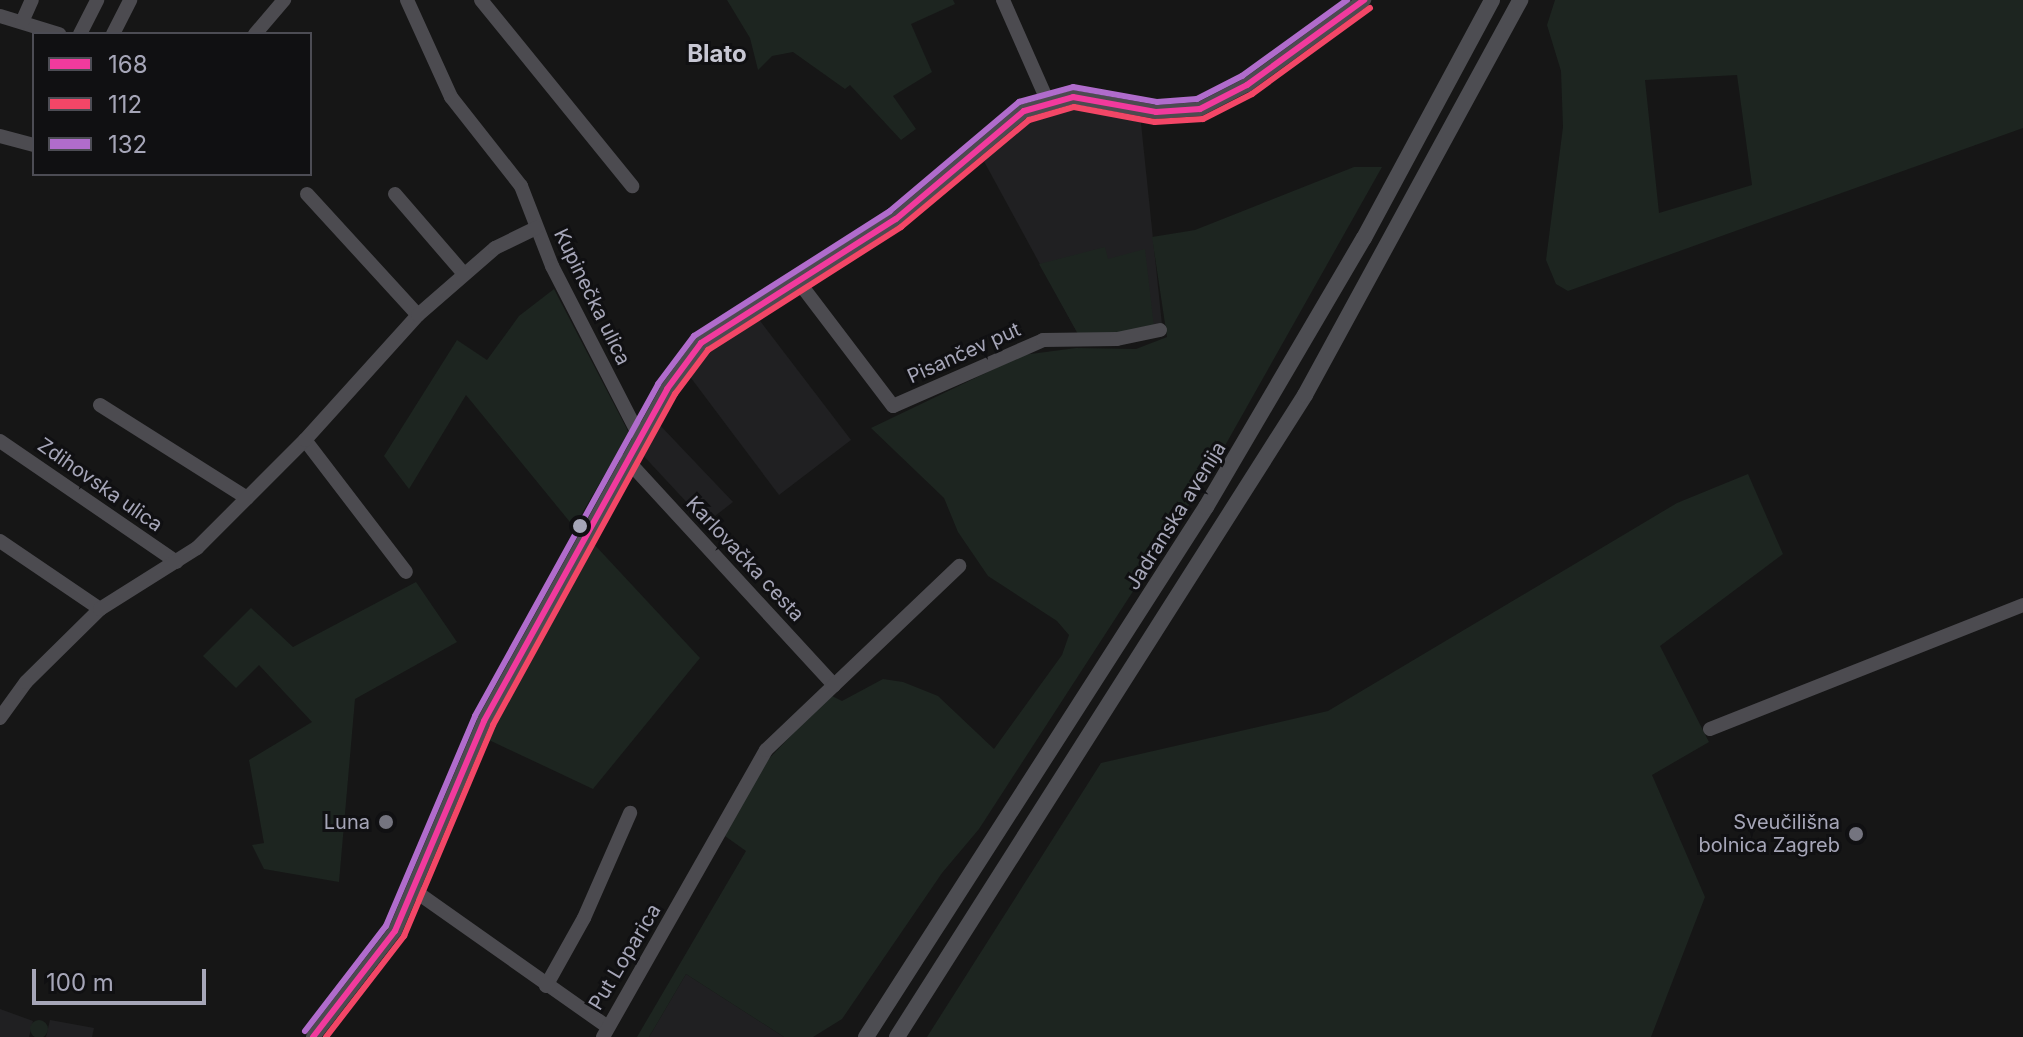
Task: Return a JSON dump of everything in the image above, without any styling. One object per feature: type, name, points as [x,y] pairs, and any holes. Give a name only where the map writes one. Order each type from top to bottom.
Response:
[{"type":"main road","name":"Jadranska avenija","points":[[866,1037],[1246,441],[1492,0]]},
{"type":"main road","points":[[897,1037],[1305,395],[1520,0]]},
{"type":"street","points":[[22,22],[32,0]]},
{"type":"street","points":[[81,32],[97,0]]},
{"type":"street","points":[[114,32],[130,0]]},
{"type":"street","points":[[257,32],[284,0]]},
{"type":"street","points":[[481,0],[632,186]]},
{"type":"street","points":[[1003,0],[1048,102]]},
{"type":"street","points":[[313,1037],[370,967],[415,891],[484,721],[678,369],[701,343],[896,219],[1004,126],[1048,102],[1073,97],[1173,114],[1200,109],[1247,85],[1364,0]]},
{"type":"street","name":"Kupinečka ulica","points":[[414,4],[441,78],[521,186],[536,228],[640,437]]},
{"type":"street","points":[[0,16],[53,32]]},
{"type":"street","points":[[0,136],[32,144]]},
{"type":"street","points":[[307,194],[418,315]]},
{"type":"street","points":[[395,194],[464,274]]},
{"type":"street","points":[[0,718],[26,682],[100,609],[177,562],[247,498],[305,440],[418,315],[495,248],[536,228]]},
{"type":"street","name":"Pisančev put","points":[[798,281],[893,406],[1043,340],[1117,339],[1160,330]]},
{"type":"street","points":[[100,405],[247,498]]},
{"type":"street","points":[[305,440],[406,572]]},
{"type":"street","name":"Zdihovska ulica","points":[[0,441],[177,562]]},
{"type":"street","name":"Karlovačka cesta","points":[[627,460],[834,685]]},
{"type":"street","points":[[0,560],[6,545],[100,609]]},
{"type":"street","points":[[834,685],[959,566]]},
{"type":"street","points":[[1710,729],[2023,605]]},
{"type":"street","name":"Put Loparica","points":[[415,891],[606,1032],[715,847],[766,750],[834,685]]},
{"type":"street","points":[[546,986],[584,918],[630,813]]},
{"type":"shaded area","points":[[727,0],[953,0],[955,4],[911,24],[932,72],[893,96],[916,129],[901,140],[850,85],[845,89],[793,52],[772,56],[758,70],[750,38]]},
{"type":"shaded area","points":[[1555,0],[2023,0],[2023,128],[1568,291],[1556,284],[1546,260],[1563,127],[1561,71],[1547,25]],"holes":[[[1737,75],[1752,185],[1659,213],[1645,80]]]},
{"type":"shaded area","points":[[1067,103],[1140,114],[1162,325],[1078,334],[980,154],[1025,115]]},
{"type":"shaded area","points":[[1354,167],[1382,167],[1209,474],[979,829],[942,873],[842,1019],[813,1037],[784,1037],[686,974],[649,1037],[637,1037],[746,851],[725,836],[761,767],[830,695],[842,701],[883,679],[903,682],[938,696],[994,749],[1062,655],[1069,635],[1057,621],[988,576],[958,532],[944,498],[871,428],[1023,355],[1076,348],[1136,349],[1167,337],[1152,237],[1195,230]]},
{"type":"shaded area","points":[[1105,247],[1108,259],[1145,249],[1154,327],[1127,334],[1078,334],[1039,264]]},
{"type":"shaded area","points":[[554,289],[629,433],[574,527],[466,395],[409,489],[384,456],[457,340],[487,360],[519,316]]},
{"type":"shaded area","points":[[754,313],[851,440],[779,495],[688,374],[706,349]]},
{"type":"shaded area","points":[[656,421],[733,502],[706,523],[639,451]]},
{"type":"shaded area","points":[[1748,474],[1783,554],[1660,646],[1709,742],[1652,775],[1705,897],[1651,1037],[927,1037],[1101,763],[1328,711],[1677,503]]},
{"type":"shaded area","points":[[592,542],[700,658],[593,789],[489,740],[504,697]]},
{"type":"shaded area","points":[[416,582],[457,642],[355,699],[339,882],[264,869],[252,845],[264,843],[249,760],[312,722],[259,665],[236,688],[203,656],[251,608],[293,647]]},
{"type":"shaded area","points":[[686,974],[784,1037],[649,1037]]},
{"type":"shaded area","points":[[0,1009],[33,1021],[29,1037],[0,1037]]},
{"type":"shaded area","points":[[35,1020],[43,1020],[48,1029],[46,1036],[35,1038],[30,1033],[30,1025]]},
{"type":"shaded area","points":[[50,1020],[94,1028],[92,1037],[46,1037]]},
{"type":"transit line","name":"132","points":[[305,1031],[386,926],[475,716],[658,384],[694,336],[890,211],[1019,102],[1073,87],[1157,102],[1197,99],[1242,76],[1347,0]]},
{"type":"transit line","name":"168","points":[[313,1037],[395,931],[484,721],[667,389],[701,343],[896,219],[1024,111],[1073,97],[1156,112],[1200,109],[1247,85],[1364,0]]},
{"type":"transit line","name":"112","points":[[326,1037],[404,936],[493,725],[675,394],[708,350],[901,227],[1029,120],[1074,107],[1155,122],[1203,119],[1252,94],[1370,8]]},
{"type":"place","name":"Luna","points":[[386,822]]},
{"type":"place","name":"Sveučilišna bolnica Zagreb","points":[[1856,834]]},
{"type":"district","name":"Blato","points":[[717,54]]}]
